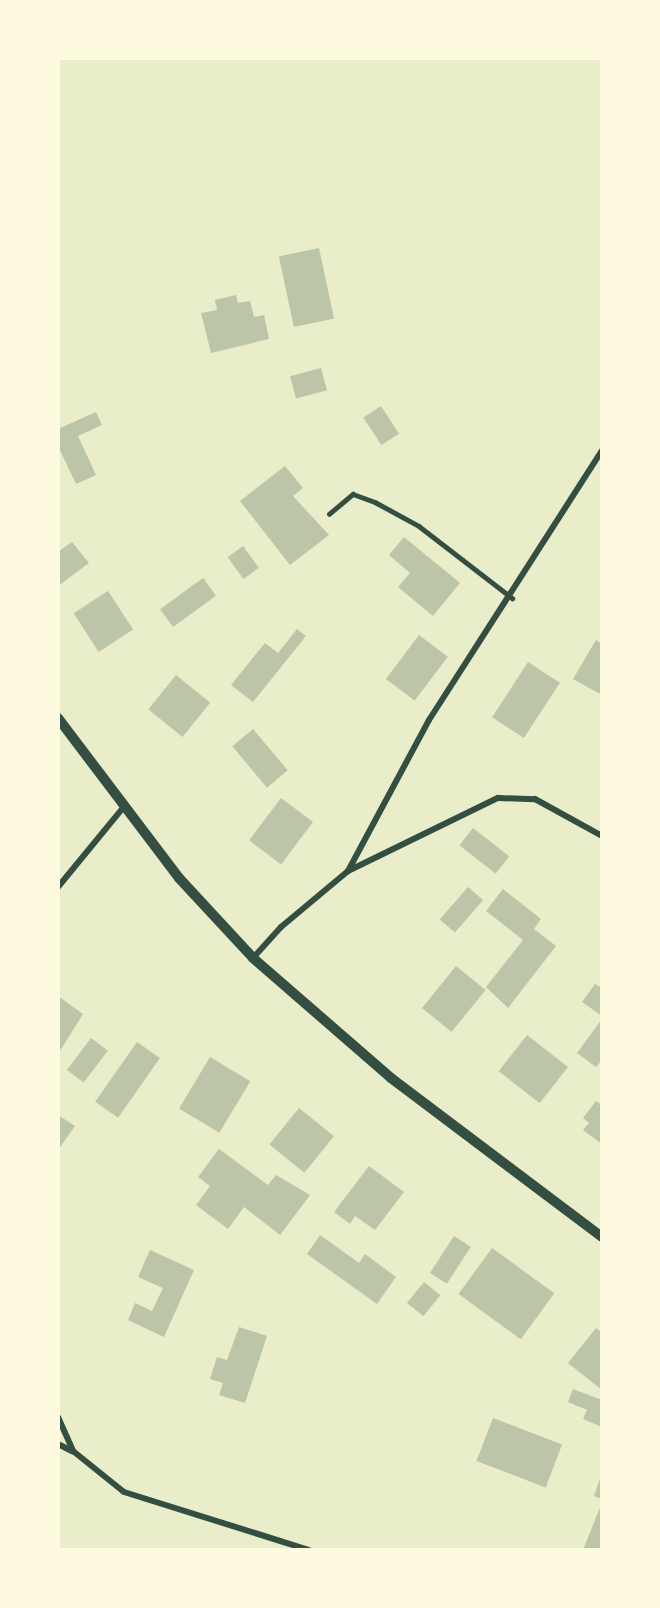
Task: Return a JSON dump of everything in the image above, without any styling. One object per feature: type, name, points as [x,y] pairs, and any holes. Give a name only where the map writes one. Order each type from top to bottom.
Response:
[{"type":"street","points":[[348,871],[429,720],[512,598],[602,451]]},
{"type":"street","points":[[58,718],[123,808],[253,958],[391,1078],[602,1237]]},
{"type":"street","points":[[253,958],[281,927],[348,871],[498,798],[535,799],[602,836]]},
{"type":"street","points":[[58,888],[123,808]]},
{"type":"street","points":[[58,1417],[73,1451]]},
{"type":"street","points":[[58,1444],[73,1451],[124,1492],[309,1550]]},
{"type":"lane","points":[[328,514],[353,494],[375,502],[419,526],[512,598]]},
{"type":"building","points":[[319,248],[334,318],[294,327],[279,257]]},
{"type":"building","points":[[236,295],[238,303],[250,301],[254,317],[264,315],[269,339],[211,353],[201,313],[217,310],[215,300]]},
{"type":"building","points":[[321,368],[327,390],[296,398],[290,376]]},
{"type":"building","points":[[381,406],[399,434],[381,445],[363,417]]},
{"type":"building","points":[[96,412],[102,425],[78,436],[96,475],[76,484],[58,446],[58,429]]},
{"type":"building","points":[[285,466],[303,488],[293,496],[329,535],[290,565],[240,501]]},
{"type":"building","points":[[404,537],[460,583],[433,616],[398,587],[410,573],[389,555]]},
{"type":"building","points":[[72,542],[89,563],[58,586],[58,552]]},
{"type":"building","points":[[243,546],[259,568],[243,579],[228,557]]},
{"type":"building","points":[[203,578],[216,596],[173,627],[160,609]]},
{"type":"building","points":[[108,591],[133,630],[99,652],[74,613]]},
{"type":"building","points":[[297,629],[306,636],[253,702],[231,685],[265,643],[278,653]]},
{"type":"building","points":[[419,635],[448,657],[415,701],[386,679]]},
{"type":"building","points":[[596,640],[602,644],[602,695],[573,679]]},
{"type":"building","points":[[528,662],[560,683],[524,738],[492,717]]},
{"type":"building","points":[[176,675],[210,703],[183,737],[148,709]]},
{"type":"building","points":[[253,729],[288,770],[267,788],[232,746]]},
{"type":"building","points":[[281,798],[313,822],[281,864],[249,840]]},
{"type":"building","points":[[473,828],[509,856],[496,874],[459,845]]},
{"type":"building","points":[[468,887],[483,900],[455,933],[440,919]]},
{"type":"building","points":[[503,889],[541,919],[534,929],[556,946],[508,1008],[486,987],[523,940],[486,911]]},
{"type":"building","points":[[456,966],[486,990],[452,1032],[422,1008]]},
{"type":"building","points":[[595,984],[602,988],[602,1016],[582,1002]]},
{"type":"building","points":[[58,996],[83,1014],[58,1054]]},
{"type":"building","points":[[602,1019],[602,1060],[596,1067],[577,1053]]},
{"type":"building","points":[[527,1035],[568,1067],[540,1103],[499,1071]]},
{"type":"building","points":[[91,1038],[108,1051],[84,1083],[67,1070]]},
{"type":"building","points":[[137,1042],[160,1058],[118,1118],[95,1102]]},
{"type":"building","points":[[210,1057],[250,1081],[219,1133],[179,1108]]},
{"type":"building","points":[[596,1101],[602,1105],[602,1144],[583,1130],[589,1123],[583,1118]]},
{"type":"building","points":[[299,1108],[334,1136],[304,1173],[269,1145]]},
{"type":"building","points":[[58,1115],[75,1126],[58,1150]]},
{"type":"building","points":[[219,1149],[268,1185],[276,1175],[310,1195],[280,1235],[244,1207],[228,1229],[196,1205],[210,1186],[198,1177]]},
{"type":"building","points":[[369,1166],[404,1192],[375,1230],[355,1216],[350,1224],[334,1212]]},
{"type":"building","points":[[320,1235],[359,1263],[365,1254],[396,1277],[377,1304],[307,1254]]},
{"type":"building","points":[[454,1236],[471,1247],[447,1284],[430,1273]]},
{"type":"building","points":[[492,1248],[554,1293],[521,1339],[458,1294]]},
{"type":"building","points":[[150,1250],[194,1270],[164,1337],[128,1320],[135,1303],[152,1311],[163,1288],[138,1277]]},
{"type":"building","points":[[424,1282],[440,1295],[423,1316],[407,1303]]},
{"type":"building","points":[[239,1327],[267,1336],[245,1403],[219,1395],[223,1383],[210,1379],[217,1357],[227,1360]]},
{"type":"building","points":[[596,1328],[602,1333],[602,1390],[568,1363]]},
{"type":"building","points":[[573,1389],[602,1400],[602,1427],[583,1419],[587,1410],[568,1402]]},
{"type":"building","points":[[493,1418],[562,1445],[546,1487],[477,1461]]},
{"type":"building","points":[[602,1476],[602,1499],[594,1496]]},
{"type":"building","points":[[601,1505],[602,1550],[583,1550]]}]
